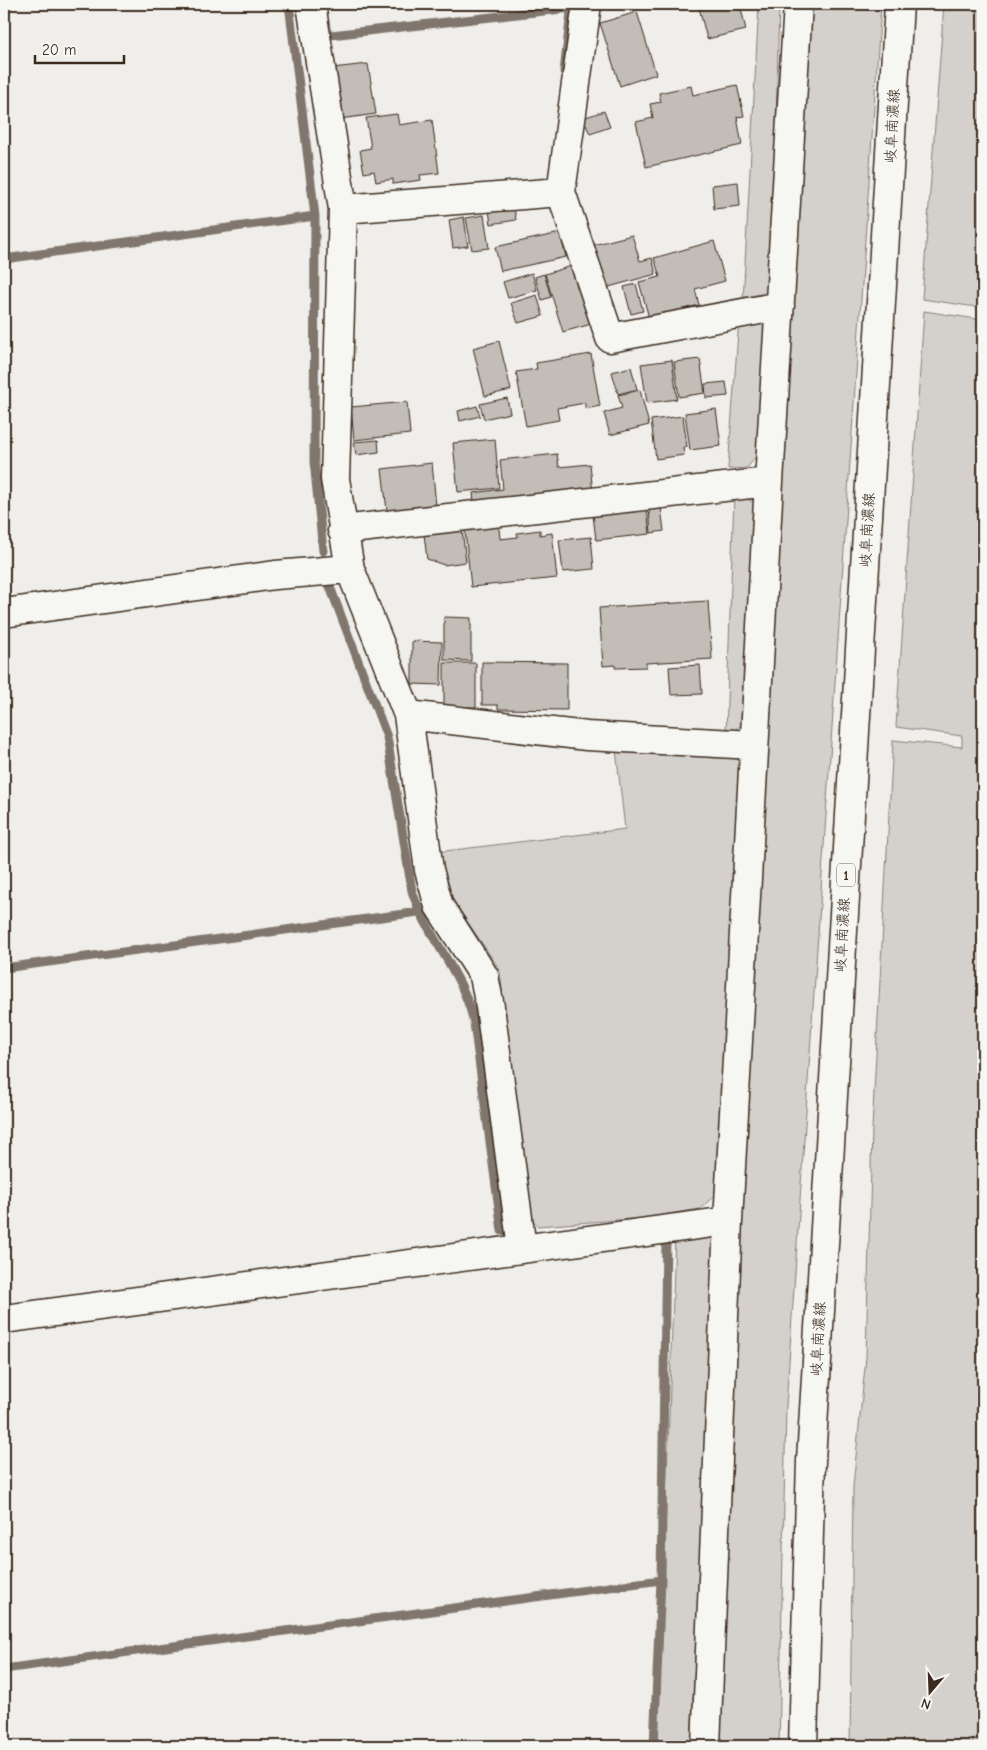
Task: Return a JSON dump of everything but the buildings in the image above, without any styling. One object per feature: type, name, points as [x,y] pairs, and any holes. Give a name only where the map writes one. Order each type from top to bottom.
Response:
[{"type":"street","points":[[311,4],[343,209],[335,479],[342,530],[350,570],[408,715],[429,870],[439,906],[484,976],[490,1007],[522,1248]]},
{"type":"street","points":[[587,4],[561,192],[610,338],[780,306]]},
{"type":"street","points":[[706,1746],[728,1221],[769,482],[798,4]]},
{"type":"street","name":"岐阜南濃線","points":[[803,1746],[811,1450],[899,4]]},
{"type":"street","points":[[343,209],[561,192]]},
{"type":"street","points":[[342,530],[769,482]]},
{"type":"street","points":[[4,613],[275,575],[350,570]]},
{"type":"street","points":[[408,715],[587,736],[754,745]]},
{"type":"street","points":[[4,1319],[728,1221]]},
{"type":"shaded area","points":[[759,4],[779,4],[772,286],[766,298],[743,301]]},
{"type":"shaded area","points":[[812,4],[881,4],[786,1406],[779,1746],[717,1746],[738,1225]]},
{"type":"shaded area","points":[[944,4],[983,4],[983,308],[922,299]]},
{"type":"shaded area","points":[[924,311],[983,320],[983,1746],[850,1746],[853,1486],[866,1357],[872,1129],[893,740],[962,747],[962,736],[896,727]]},
{"type":"shaded area","points":[[756,317],[767,326],[758,454],[747,468],[728,469],[739,319]]},
{"type":"shaded area","points":[[734,495],[755,502],[742,724],[733,732],[726,733]]},
{"type":"shaded area","points":[[616,749],[730,752],[740,761],[716,1194],[700,1209],[643,1218],[538,1226],[526,1212],[500,970],[446,890],[437,852],[625,829]]},
{"type":"shaded area","points":[[707,1233],[714,1241],[691,1746],[658,1746],[675,1237]]},
{"type":"waterway","points":[[289,4],[315,216],[314,461],[323,551]]},
{"type":"waterway","points":[[564,72],[572,4]]},
{"type":"waterway","points":[[331,35],[571,8]]},
{"type":"waterway","points":[[4,259],[315,216]]},
{"type":"waterway","points":[[329,584],[387,737],[412,891],[427,925],[462,988],[474,1023],[502,1231]]},
{"type":"waterway","points":[[4,968],[419,912]]},
{"type":"waterway","points":[[654,1746],[661,1580],[666,1240]]},
{"type":"waterway","points":[[4,1669],[661,1580]]}]
